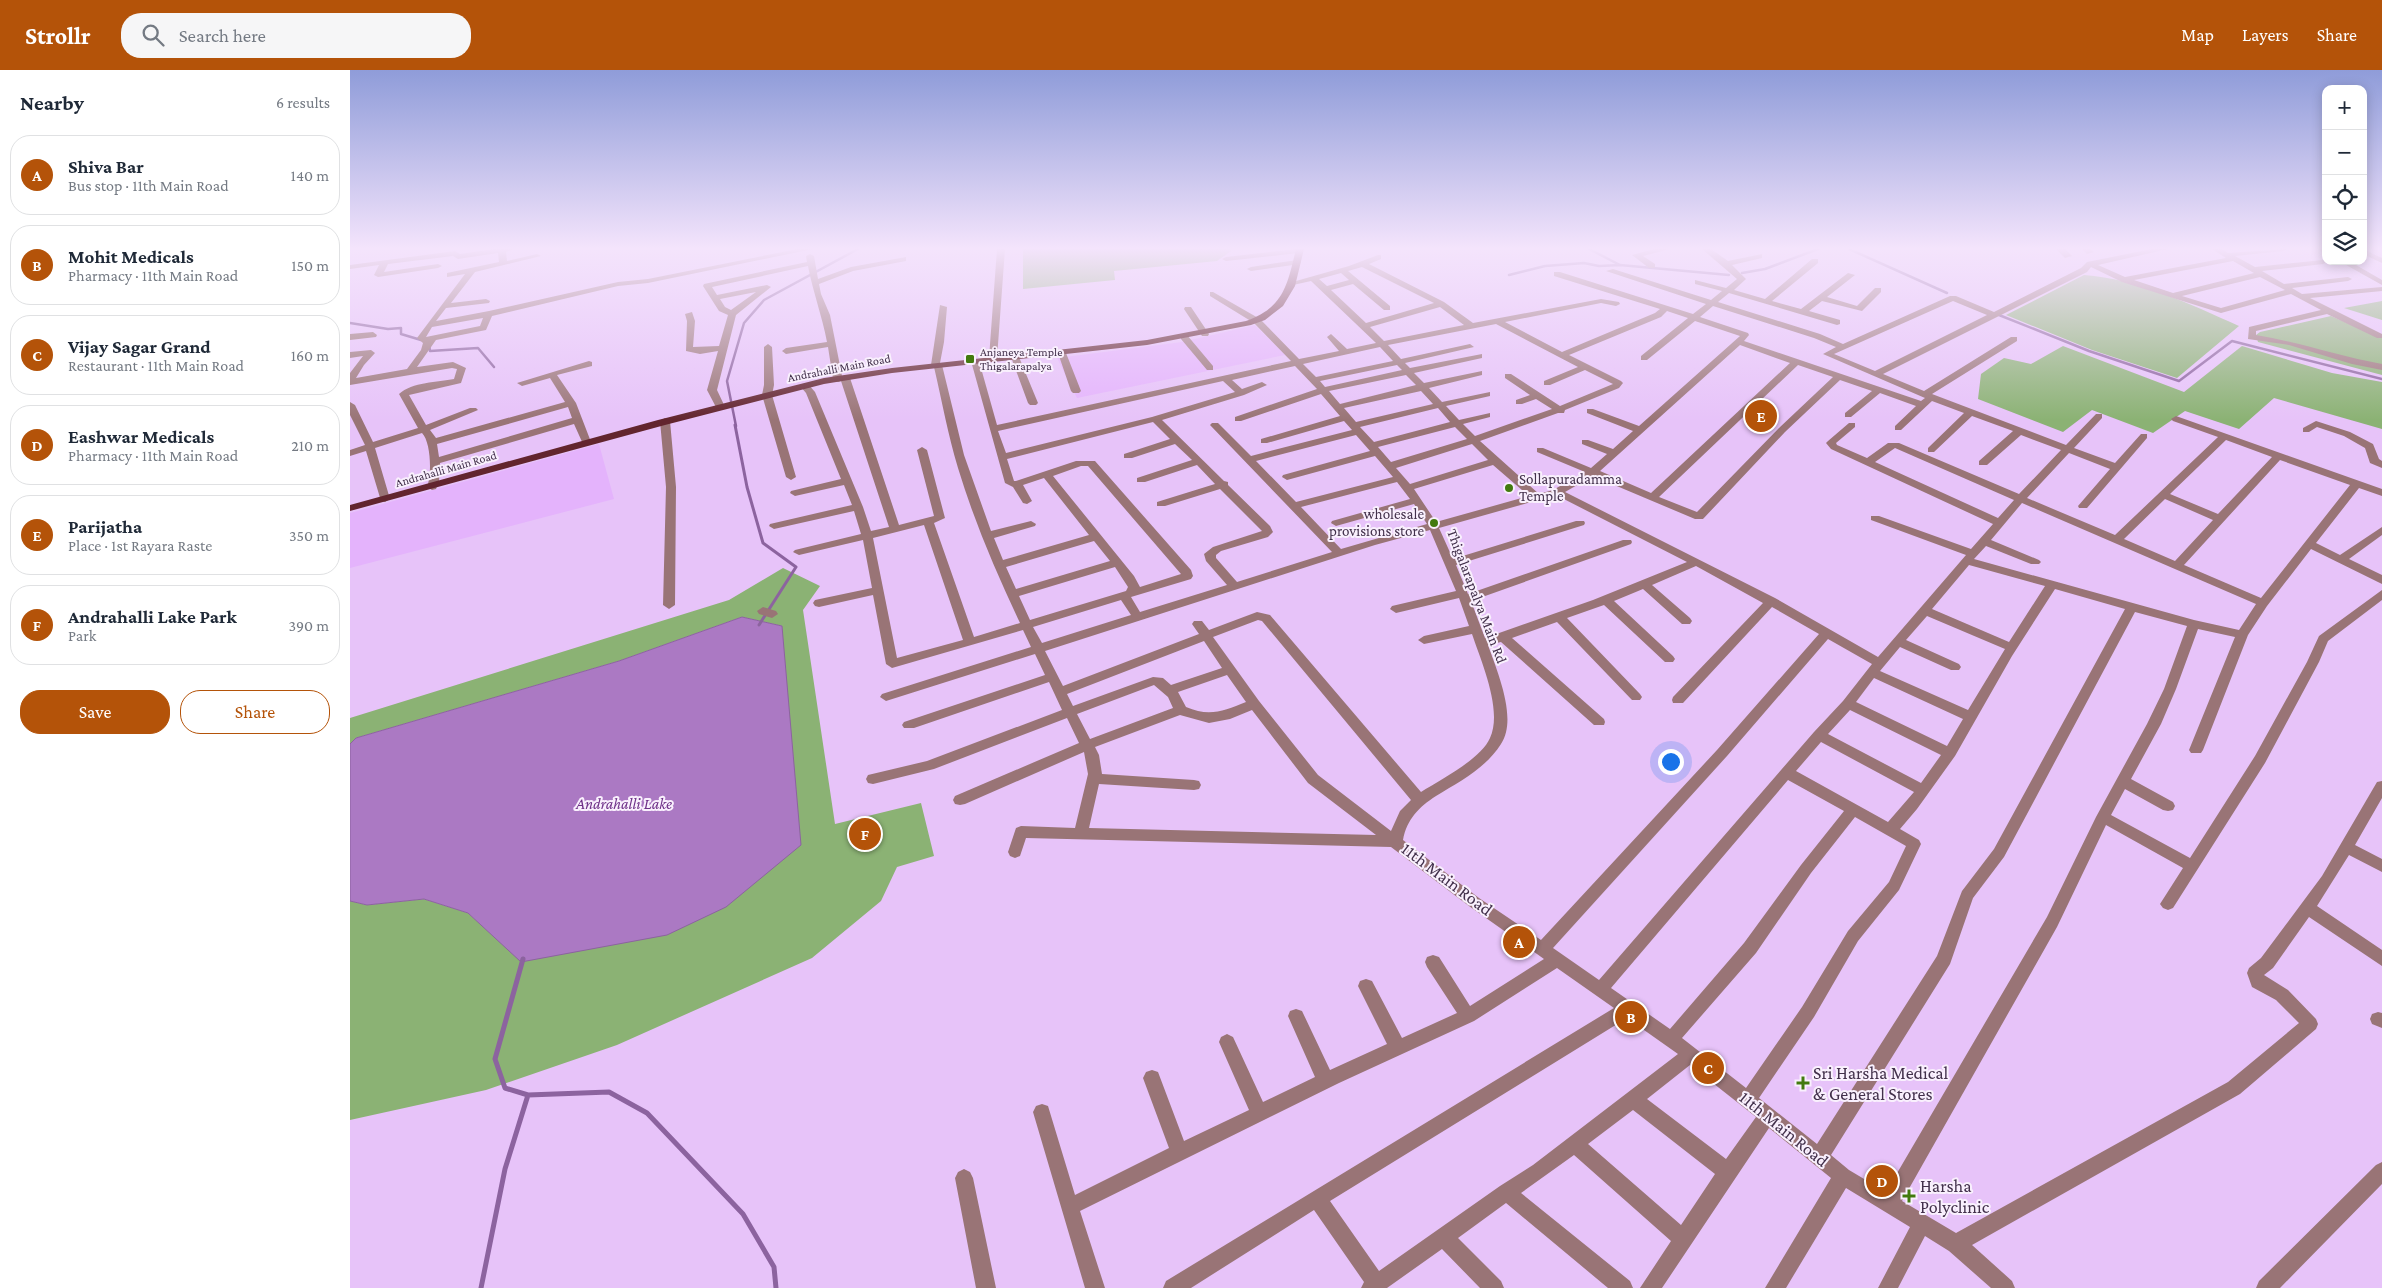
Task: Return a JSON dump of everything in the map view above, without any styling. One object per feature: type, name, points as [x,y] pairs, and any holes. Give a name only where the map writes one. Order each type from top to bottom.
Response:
[{"type":"main road","name":"Andrahalli Main Road","points":[[350,508],[432,487],[665,421],[841,378],[993,358],[1062,354],[1205,334],[1257,321],[1279,306]]},
{"type":"street","points":[[428,342],[421,338],[444,306]]},
{"type":"street","points":[[429,325],[524,306]]},
{"type":"street","points":[[720,306],[732,314]]},
{"type":"street","points":[[723,406],[712,390],[732,314],[743,306]]},
{"type":"street","points":[[823,306],[831,344],[841,378],[896,529]]},
{"type":"street","points":[[993,358],[996,306]]},
{"type":"street","name":"Thigalarapalya Main Rd","points":[[1233,306],[1257,321],[1314,380],[1400,478],[1434,525],[1464,596],[1499,698],[1500,728],[1496,742],[1472,767],[1419,800],[1405,816],[1398,830],[1396,841]]},
{"type":"street","points":[[1343,306],[1409,372],[1474,442],[1536,497]]},
{"type":"street","points":[[1364,326],[1435,306]]},
{"type":"street","points":[[1444,306],[1472,326]]},
{"type":"street","points":[[993,429],[1299,364],[1382,344],[1576,306]]},
{"type":"street","points":[[886,697],[1339,553],[1557,492],[1593,472],[1739,342],[1745,334],[1659,306]]},
{"type":"street","points":[[1644,358],[1709,306]]},
{"type":"street","points":[[1717,306],[1817,336],[1843,347]]},
{"type":"street","points":[[1783,306],[1837,322]]},
{"type":"street","points":[[1803,312],[1811,306]]},
{"type":"street","points":[[1935,306],[1828,354],[1928,396],[2115,467]]},
{"type":"street","points":[[1972,306],[1994,315]]},
{"type":"street","points":[[1876,374],[2012,306]]},
{"type":"street","points":[[2205,306],[2220,311],[2239,306]]},
{"type":"street","points":[[2319,306],[2380,336]]},
{"type":"street","points":[[943,307],[937,365],[963,467],[987,536],[1037,650],[1092,755],[1094,779],[1081,833]]},
{"type":"street","points":[[1562,355],[1658,315],[1666,308]]},
{"type":"street","points":[[1188,309],[1205,334]]},
{"type":"street","points":[[2328,311],[2252,329],[2251,337],[2290,343],[2355,362],[2382,367]]},
{"type":"street","points":[[410,371],[425,351],[428,342],[439,337],[483,328],[489,314]]},
{"type":"street","points":[[689,314],[688,349],[700,352],[722,348]]},
{"type":"street","points":[[1390,466],[1474,442],[1561,411],[1616,386],[1618,383],[1497,321]]},
{"type":"street","points":[[350,337],[373,335]]},
{"type":"street","points":[[1184,337],[1210,368]]},
{"type":"street","points":[[1331,337],[1346,352]]},
{"type":"street","points":[[1898,428],[1923,405],[1928,396],[2014,339]]},
{"type":"street","points":[[1739,342],[1923,405]]},
{"type":"street","points":[[786,352],[831,344]]},
{"type":"street","points":[[768,347],[769,385],[767,395],[791,477]]},
{"type":"street","points":[[1314,380],[1470,347]]},
{"type":"street","points":[[350,355],[371,353],[360,364],[350,382]]},
{"type":"street","points":[[1062,354],[1076,391]]},
{"type":"street","points":[[1238,419],[1323,390],[1479,356]]},
{"type":"street","points":[[1016,357],[1034,402]]},
{"type":"street","points":[[805,386],[810,392],[858,507],[867,535],[892,664],[1180,580],[1187,576],[1187,572],[1092,463],[1080,463],[1017,484],[1010,482],[993,429],[975,360]]},
{"type":"street","points":[[1654,497],[1796,362]]},
{"type":"street","points":[[522,383],[589,364]]},
{"type":"street","points":[[350,382],[454,365],[462,368],[458,381],[412,390],[404,394],[424,429],[431,436],[434,461],[434,482],[432,487]]},
{"type":"street","points":[[1547,383],[1584,366]]},
{"type":"street","points":[[552,374],[571,403],[586,442]]},
{"type":"street","points":[[1338,407],[1480,374]]},
{"type":"street","points":[[1508,376],[1561,411]]},
{"type":"street","points":[[1540,450],[1699,517],[1782,430],[1839,376]]},
{"type":"street","points":[[1226,379],[1241,393]]},
{"type":"street","points":[[1002,457],[1155,419],[1262,385]]},
{"type":"street","points":[[1878,390],[1831,443],[1834,447],[2000,523]]},
{"type":"street","points":[[1264,441],[1353,425],[1487,394]]},
{"type":"street","points":[[1519,402],[1538,395]]},
{"type":"street","points":[[432,442],[571,403]]},
{"type":"street","points":[[350,405],[370,446],[385,499]]},
{"type":"street","points":[[350,453],[424,429],[473,410]]},
{"type":"street","points":[[1590,411],[1640,430]]},
{"type":"street","points":[[1931,450],[1970,412]]},
{"type":"street","points":[[1287,477],[1487,415]]},
{"type":"street","points":[[1600,990],[1819,735],[1848,704],[1876,667],[1926,611],[2020,499],[2099,416]]},
{"type":"street","points":[[1155,419],[1224,484],[1268,532],[1264,536],[1210,554],[1210,559],[1236,586]]},
{"type":"street","points":[[2176,419],[2382,493]]},
{"type":"street","points":[[434,461],[577,420]]},
{"type":"street","points":[[665,421],[671,487],[668,605]]},
{"type":"street","points":[[1215,424],[1339,553]]},
{"type":"street","points":[[2306,430],[2316,424],[2347,434],[2370,446],[2374,461],[2382,465]]},
{"type":"street","points":[[1249,460],[1353,425]]},
{"type":"street","points":[[1983,463],[2019,431]]},
{"type":"street","points":[[2083,506],[2144,436]]},
{"type":"street","points":[[2116,540],[2224,437]]},
{"type":"street","points":[[1128,456],[1178,440]]},
{"type":"street","points":[[1585,442],[1614,453]]},
{"type":"street","points":[[1868,463],[1891,444],[1896,445],[2263,602]]},
{"type":"street","points":[[799,552],[940,518],[922,450]]},
{"type":"street","points":[[2177,566],[2278,456]]},
{"type":"street","points":[[1141,480],[1200,461]]},
{"type":"street","points":[[1408,488],[1494,461]]},
{"type":"street","points":[[1046,474],[1130,579],[1134,587],[1128,594]]},
{"type":"street","points":[[1294,506],[1400,478]]},
{"type":"street","points":[[795,494],[847,481]]},
{"type":"street","points":[[1017,484],[1027,501]]},
{"type":"street","points":[[1161,504],[1224,484]]},
{"type":"street","points":[[2196,750],[2242,635],[2263,602],[2356,485]]},
{"type":"street","points":[[1557,492],[1644,534],[1771,601],[1827,633],[1876,667],[1971,717]]},
{"type":"street","points":[[2163,495],[2220,519]]},
{"type":"street","points":[[1336,524],[1417,500]]},
{"type":"street","points":[[774,526],[858,507]]},
{"type":"street","points":[[1875,518],[1970,558],[2132,607],[2242,635]]},
{"type":"street","points":[[928,521],[970,642]]},
{"type":"street","points":[[1449,564],[1580,523]]},
{"type":"street","points":[[987,536],[1031,524]]},
{"type":"street","points":[[2341,560],[2382,530]]},
{"type":"street","points":[[1000,565],[1095,537]]},
{"type":"street","points":[[1984,541],[2035,562]]},
{"type":"street","points":[[1396,609],[1464,596],[1626,542]]},
{"type":"street","points":[[2309,544],[2382,580]]},
{"type":"street","points":[[1013,594],[1116,562]]},
{"type":"street","points":[[1481,643],[1606,600],[1696,562]]},
{"type":"street","points":[[1891,829],[1912,805],[1950,754],[2052,584]]},
{"type":"street","points":[[1645,585],[1686,621]]},
{"type":"street","points":[[818,603],[879,590]]},
{"type":"street","points":[[1128,594],[1135,613]]},
{"type":"street","points":[[2168,904],[2260,759],[2313,662],[2323,639],[2382,594]]},
{"type":"street","points":[[1606,600],[1669,660]]},
{"type":"street","points":[[1678,700],[1771,601]]},
{"type":"street","points":[[1819,1157],[1944,959],[1967,895],[1998,853],[2132,607]]},
{"type":"street","points":[[1926,611],[2012,648]]},
{"type":"street","points":[[1059,692],[1202,629],[1257,616],[1266,618],[1419,800]]},
{"type":"street","points":[[1559,617],[1636,697]]},
{"type":"street","points":[[1889,1205],[2052,922],[2103,817],[2170,689],[2194,624]]},
{"type":"street","name":"11th Main Road","points":[[1202,629],[1254,704],[1313,779],[1466,896],[1670,1039],[1843,1176],[1956,1244],[2005,1288]]},
{"type":"street","points":[[1424,640],[1475,629]]},
{"type":"street","points":[[1542,949],[1722,753],[1827,633]]},
{"type":"street","points":[[1503,637],[1599,722]]},
{"type":"street","points":[[1899,642],[1955,667]]},
{"type":"street","points":[[1169,690],[1231,669]]},
{"type":"street","points":[[909,725],[1051,677]]},
{"type":"street","points":[[873,779],[929,765],[1153,681],[1159,680],[1169,690],[1179,704],[1180,710]]},
{"type":"street","points":[[960,800],[1087,745],[1180,710],[1194,717],[1212,720],[1254,704]]},
{"type":"street","points":[[1848,704],[1950,754]]},
{"type":"street","points":[[1819,735],[1922,790]]},
{"type":"street","points":[[1748,1099],[1798,1028],[1853,936],[1894,886],[1914,844],[1891,829],[1787,773]]},
{"type":"street","points":[[1094,779],[1194,785]]},
{"type":"street","points":[[2122,782],[2168,806]]},
{"type":"street","points":[[1956,1244],[2234,1088],[2310,1024],[2282,995],[2258,982],[2255,972],[2267,963],[2297,920],[2308,908],[2379,796]]},
{"type":"street","points":[[1670,1039],[1750,948],[1806,869],[1853,809]]},
{"type":"street","points":[[2103,817],[2192,866]]},
{"type":"street","points":[[1015,852],[1021,832],[1396,841]]},
{"type":"street","points":[[2346,846],[2382,866]]},
{"type":"street","points":[[2308,908],[2382,959]]},
{"type":"street","points":[[1069,1207],[1326,1081],[1468,1016],[1558,960]]},
{"type":"street","points":[[1433,962],[1468,1016]]},
{"type":"street","points":[[1366,986],[1398,1048]]},
{"type":"street","points":[[1173,1288],[1317,1198],[1609,1022],[1627,1008]]},
{"type":"street","points":[[1296,1016],[1326,1081]]},
{"type":"street","points":[[1227,1042],[1260,1113]]},
{"type":"street","points":[[1317,1198],[1374,1286],[1506,1192],[1539,1171],[1690,1055]]},
{"type":"street","points":[[1152,1078],[1180,1152]]},
{"type":"street","points":[[1633,1099],[1728,1172]]},
{"type":"street","points":[[1042,1112],[1069,1207],[1095,1288]]},
{"type":"street","points":[[1650,1288],[1768,1115]]},
{"type":"street","points":[[1575,1144],[1684,1240]]},
{"type":"street","points":[[2266,1288],[2382,1171]]},
{"type":"street","points":[[1775,1288],[1843,1176]]},
{"type":"street","points":[[964,1178],[986,1288]]},
{"type":"street","points":[[1506,1192],[1623,1288]]},
{"type":"street","points":[[1888,1288],[1922,1222]]},
{"type":"street","points":[[1444,1237],[1494,1288]]},
{"type":"shaded area","points":[[1255,325],[1285,355],[1077,398],[1057,358],[1182,342]]},
{"type":"shaded area","points":[[599,444],[614,499],[350,568],[350,513]]},
{"type":"green space","points":[[2024,306],[2194,306],[2239,326],[2177,378],[2092,350],[2006,315]]},
{"type":"green space","points":[[2382,306],[2382,320],[2344,308]]},
{"type":"green space","points":[[2331,316],[2382,338],[2382,375],[2258,342],[2256,335],[2260,332]]},
{"type":"green space","points":[[2063,346],[2184,392],[2242,346],[2332,373],[2382,382],[2382,429],[2274,398],[2239,429],[2185,411],[2153,433],[2092,410],[2063,432],[1978,399],[1981,374],[2004,358],[2031,364]]},
{"type":"green space","points":[[783,568],[820,586],[803,610],[835,824],[921,803],[934,856],[897,867],[881,901],[812,958],[617,1045],[486,1090],[350,1120],[350,901],[367,905],[424,899],[468,913],[522,962],[782,626],[742,617],[619,661],[356,738],[350,744],[350,718],[729,600]]},
{"type":"water","name":"Andrahalli Lake","points":[[742,617],[782,626],[801,845],[726,907],[667,935],[521,962],[468,913],[424,899],[367,905],[350,901],[350,744],[356,738],[619,661]]},
{"type":"waterway","points":[[736,426],[727,381],[744,323],[759,306]]},
{"type":"waterway","points":[[1999,315],[2089,351],[2179,381],[2232,341],[2382,379]]},
{"type":"waterway","points":[[350,323],[388,329],[401,328],[401,334],[421,340]]},
{"type":"waterway","points":[[429,344],[430,351],[478,348],[494,367]]},
{"type":"waterway","points":[[735,425],[747,487],[763,543],[796,567],[759,625]]},
{"type":"waterway","points":[[523,959],[495,1059],[505,1088],[528,1095]]},
{"type":"waterway","points":[[528,1095],[609,1092],[647,1113],[743,1214],[774,1267],[776,1288]]},
{"type":"waterway","points":[[481,1288],[505,1169],[528,1095]]},
{"type":"place","name":"Anjaneya Temple Thigalarapalya","points":[[970,359]]},
{"type":"place","name":"Parijatha","points":[[1761,416]]},
{"type":"place","name":"Sollapuradamma Temple","points":[[1509,488]]},
{"type":"place","name":"wholesale provisions store","points":[[1434,523]]},
{"type":"place","name":"Andrahalli Lake Park","points":[[865,834]]},
{"type":"place","name":"Shiva Bar","points":[[1519,942]]},
{"type":"place","name":"Mohit Medicals","points":[[1631,1017]]},
{"type":"place","name":"Vijay Sagar Grand","points":[[1708,1068]]},
{"type":"place","name":"Sri Harsha Medical & General Stores","points":[[1803,1083]]},
{"type":"place","name":"Eashwar Medicals","points":[[1882,1181]]},
{"type":"place","name":"Harsha Polyclinic","points":[[1909,1196]]}]
